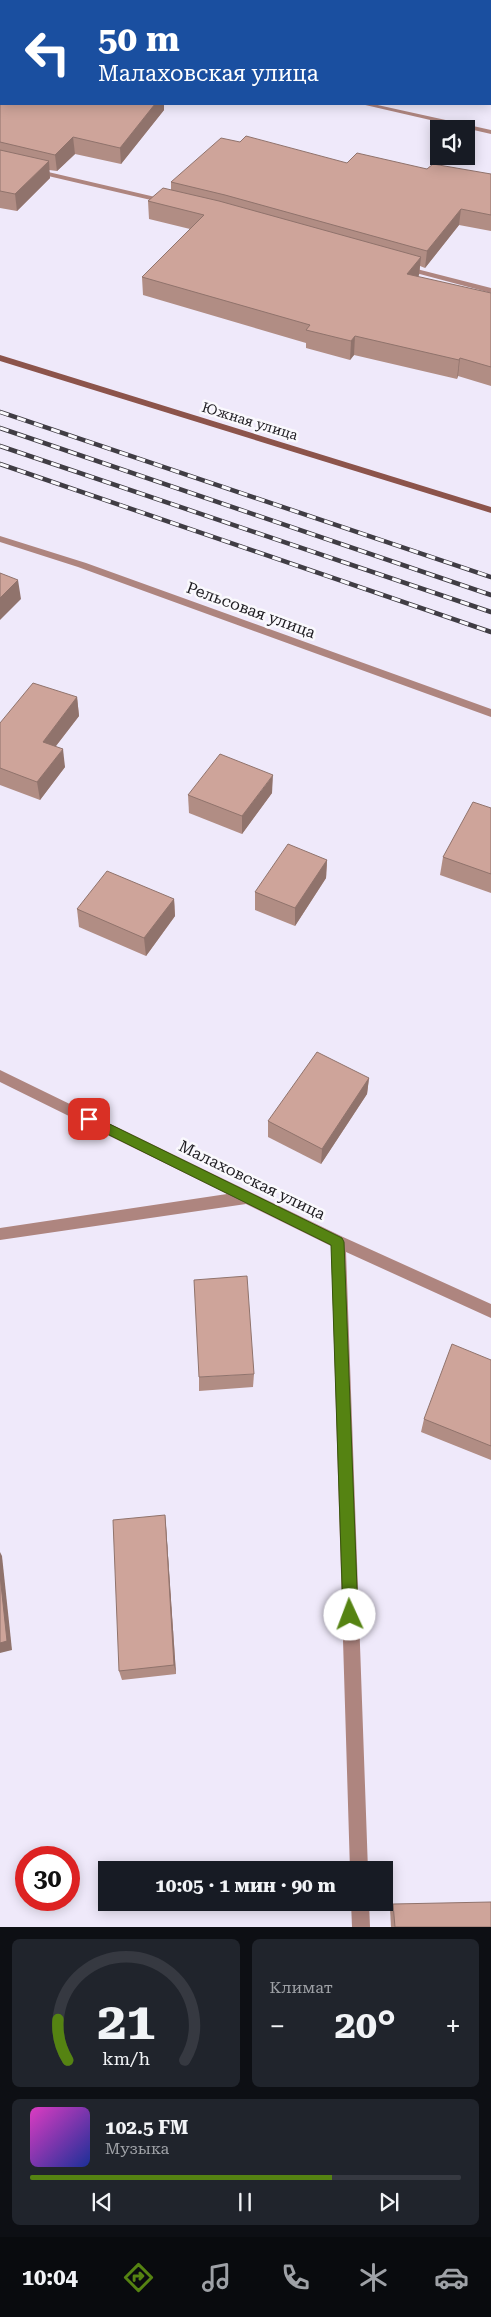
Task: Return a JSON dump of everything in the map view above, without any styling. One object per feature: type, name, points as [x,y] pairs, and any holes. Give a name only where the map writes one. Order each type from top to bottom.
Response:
[{"type":"street","points":[[370,105],[491,132]]},
{"type":"street","points":[[29,169],[174,203]]},
{"type":"street","points":[[394,264],[491,291]]},
{"type":"street","name":"Южная улица","points":[[0,358],[491,510]]},
{"type":"street","name":"Рельсовая улица","points":[[0,539],[92,569],[491,713]]},
{"type":"street","name":"Малаховская улица","points":[[0,1076],[338,1242],[491,1311]]},
{"type":"street","points":[[0,1234],[249,1197]]},
{"type":"street","points":[[338,1242],[359,1861]]},
{"type":"street","points":[[360,1911],[361,1927]]},
{"type":"building","points":[[0,105],[154,105],[120,148],[73,137],[55,155],[0,142]]},
{"type":"building","points":[[246,136],[347,163],[357,153],[427,169],[432,165],[439,165],[491,174],[491,215],[461,209],[427,251],[225,195],[171,182],[221,138],[240,142]]},
{"type":"building","points":[[0,150],[49,161],[15,194],[0,191]]},
{"type":"building","points":[[163,188],[219,201],[421,257],[407,274],[491,293],[491,367],[460,358],[459,360],[355,336],[351,341],[306,330],[310,325],[142,277],[204,215],[148,201]]},
{"type":"building","points":[[0,573],[18,580],[0,598]]},
{"type":"building","points":[[33,683],[77,697],[43,742],[63,749],[37,782],[0,768],[0,723]]},
{"type":"building","points":[[220,754],[273,775],[242,816],[188,795]]},
{"type":"building","points":[[473,802],[491,808],[491,874],[443,857]]},
{"type":"building","points":[[288,844],[327,860],[295,908],[255,892]]},
{"type":"building","points":[[107,871],[174,899],[144,938],[77,909]]},
{"type":"building","points":[[317,1052],[369,1078],[322,1149],[268,1121]]},
{"type":"building","points":[[247,1276],[254,1374],[199,1377],[194,1280]]},
{"type":"building","points":[[452,1344],[491,1360],[491,1446],[424,1419]]},
{"type":"building","points":[[165,1515],[174,1665],[119,1671],[113,1520]]},
{"type":"building","points":[[0,1575],[7,1641],[0,1643]]},
{"type":"building","points":[[491,1902],[491,1927],[395,1927],[393,1904]]},
{"type":"railway","points":[[0,412],[491,577]]},
{"type":"railway","points":[[0,428],[491,595]]},
{"type":"railway","points":[[0,446],[491,612]]},
{"type":"railway","points":[[0,464],[491,632]]},
{"type":"route","points":[[89,1119],[338,1242],[350,1615]]}]
